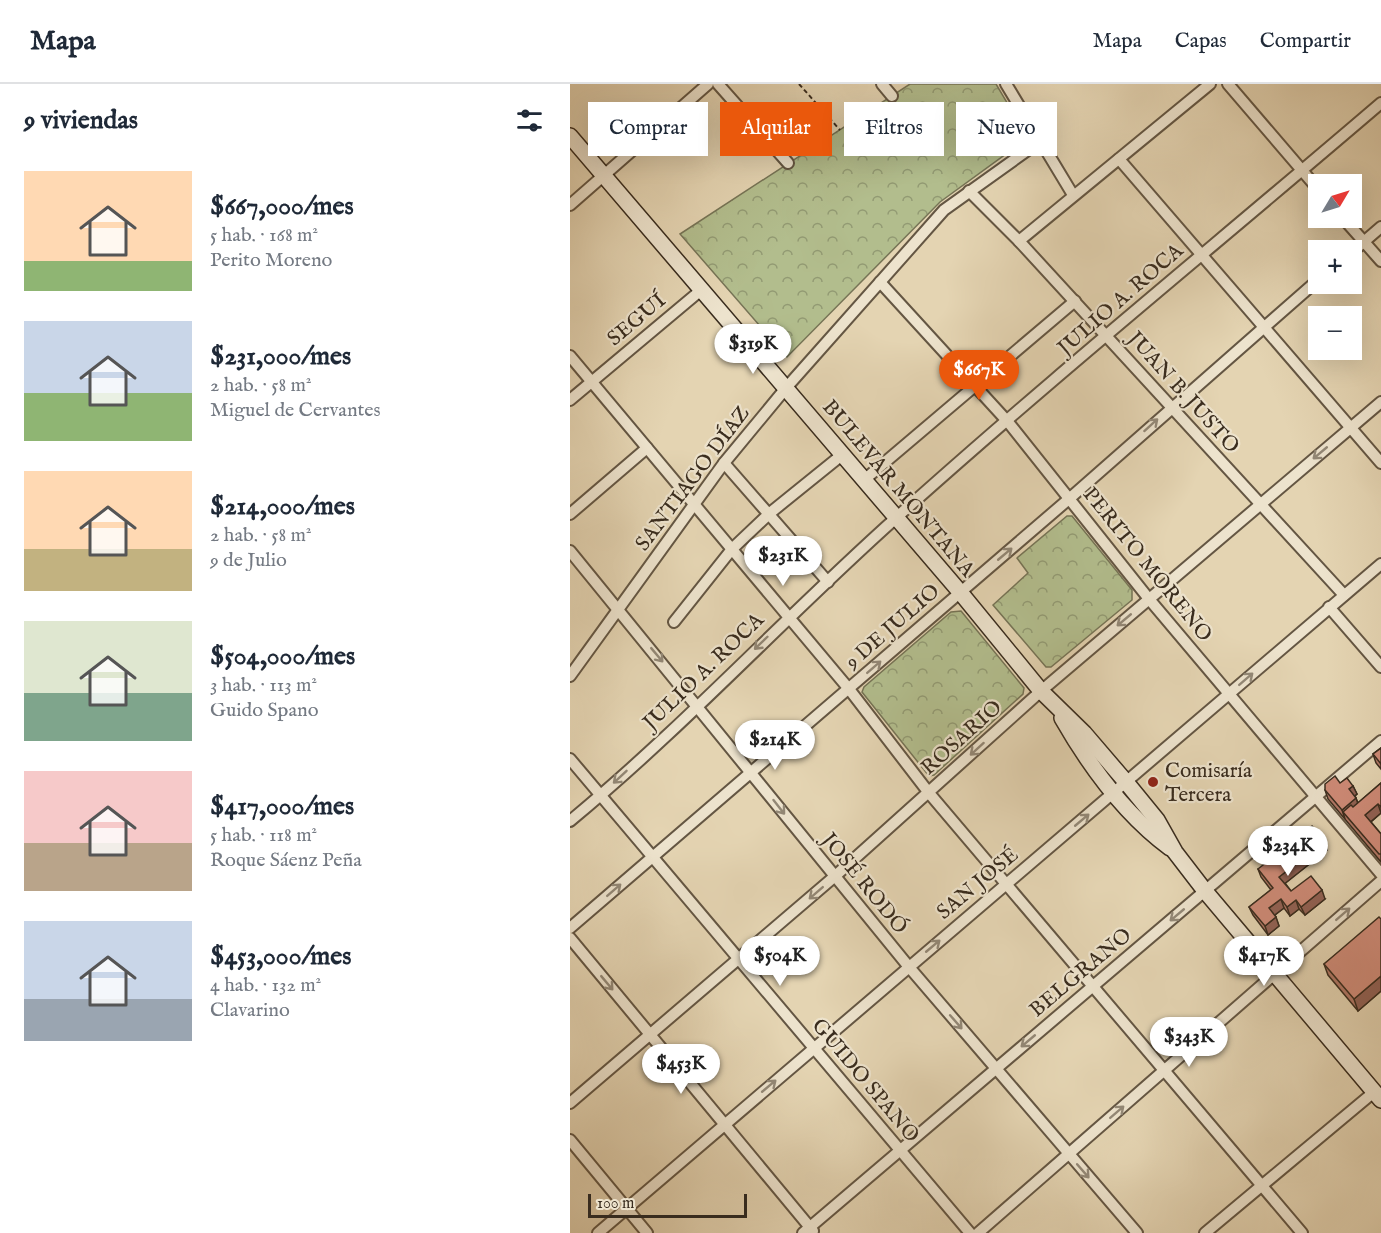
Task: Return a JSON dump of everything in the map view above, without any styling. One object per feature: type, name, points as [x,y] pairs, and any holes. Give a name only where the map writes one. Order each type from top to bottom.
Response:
[{"type":"main road","name":"BULEVAR MONTANA","points":[[570,136],[700,291],[897,517],[1041,691],[1084,733],[1126,782],[1157,820],[1175,852],[1205,891],[1378,1096]]},
{"type":"main road","name":"BULEVAR MONTANA","points":[[1055,705],[1079,748],[1113,794],[1149,833],[1175,852]]},
{"type":"street","points":[[570,205],[708,84]]},
{"type":"street","points":[[718,84],[788,163]]},
{"type":"street","points":[[882,84],[892,96]]},
{"type":"street","points":[[1006,84],[1017,102]]},
{"type":"street","points":[[1020,241],[1210,84]]},
{"type":"street","points":[[1228,84],[1308,178]]},
{"type":"street","name":"JULIO A. ROCA","points":[[570,821],[697,706],[789,616],[897,517],[1201,254],[1381,103]]},
{"type":"street","name":"SANTIAGO DÍAZ","points":[[570,676],[724,463],[786,388],[944,210],[1020,156]]},
{"type":"street","points":[[1049,156],[1073,195]]},
{"type":"street","points":[[1119,159],[1381,463]]},
{"type":"street","name":"JUAN B. JUSTO","points":[[969,191],[1020,241],[1344,595]]},
{"type":"street","points":[[1364,242],[1381,227]]},
{"type":"street","points":[[1352,228],[1381,261]]},
{"type":"street","name":"PERITO MORENO","points":[[880,282],[1008,422],[1149,599],[1381,874]]},
{"type":"street","name":"9 DE JULIO","points":[[570,928],[1070,498],[1170,407],[1308,288]]},
{"type":"street","name":"SEGUÍ","points":[[570,400],[700,291]]},
{"type":"street","points":[[864,480],[1075,301]]},
{"type":"street","points":[[570,356],[849,689],[929,793],[1302,1233]]},
{"type":"street","name":"ROSARIO","points":[[570,1103],[834,877],[1041,691],[1381,402]]},
{"type":"street","points":[[570,514],[647,448]]},
{"type":"street","points":[[674,622],[732,549],[770,513],[843,454]]},
{"type":"street","points":[[724,463],[828,582]]},
{"type":"street","name":"JOSÉ RODÓ","points":[[570,551],[834,877],[1137,1233]]},
{"type":"street","name":"SAN JOSÉ","points":[[597,1233],[1381,564]]},
{"type":"street","points":[[1329,608],[1381,667]]},
{"type":"street","name":"BELGRANO","points":[[809,1231],[900,1150],[1381,741]]},
{"type":"street","name":"GUIDO SPANO","points":[[570,759],[970,1233]]},
{"type":"street","points":[[978,1233],[1381,881]]},
{"type":"street","points":[[570,938],[809,1231]]},
{"type":"street","points":[[1205,1233],[1378,1096]]},
{"type":"street","points":[[570,1140],[647,1233]]},
{"type":"path","points":[[799,84],[840,130]]},
{"type":"green space","points":[[910,84],[996,84],[1007,102],[956,102],[956,156],[1003,156],[940,202],[787,357],[680,234],[800,156],[832,156],[832,135],[844,127],[844,156],[944,156],[944,102],[882,102]]},
{"type":"green space","points":[[1067,516],[1072,516],[1132,590],[1132,600],[1051,667],[1046,667],[993,605],[1028,573],[1017,558]]},
{"type":"green space","points":[[961,611],[1024,688],[1023,694],[934,775],[929,776],[862,692],[864,687],[951,612]]},
{"type":"building","points":[[1381,748],[1381,764],[1373,754]]},
{"type":"building","points":[[1335,776],[1340,783],[1347,778],[1353,786],[1349,789],[1356,798],[1342,810],[1325,790],[1325,784]]},
{"type":"building","points":[[1381,783],[1381,807],[1378,804],[1365,815],[1381,834],[1381,854],[1379,854],[1343,812],[1351,805],[1353,807]]},
{"type":"building","points":[[1312,826],[1324,842],[1279,877],[1291,891],[1311,876],[1322,890],[1301,907],[1296,900],[1287,907],[1281,899],[1269,908],[1276,917],[1265,926],[1249,907],[1273,888],[1258,869]]},
{"type":"building","points":[[1379,917],[1381,919],[1381,976],[1354,999],[1324,964]]},
{"type":"place","name":"Comisaría Tercera","points":[[1153,782]]}]
